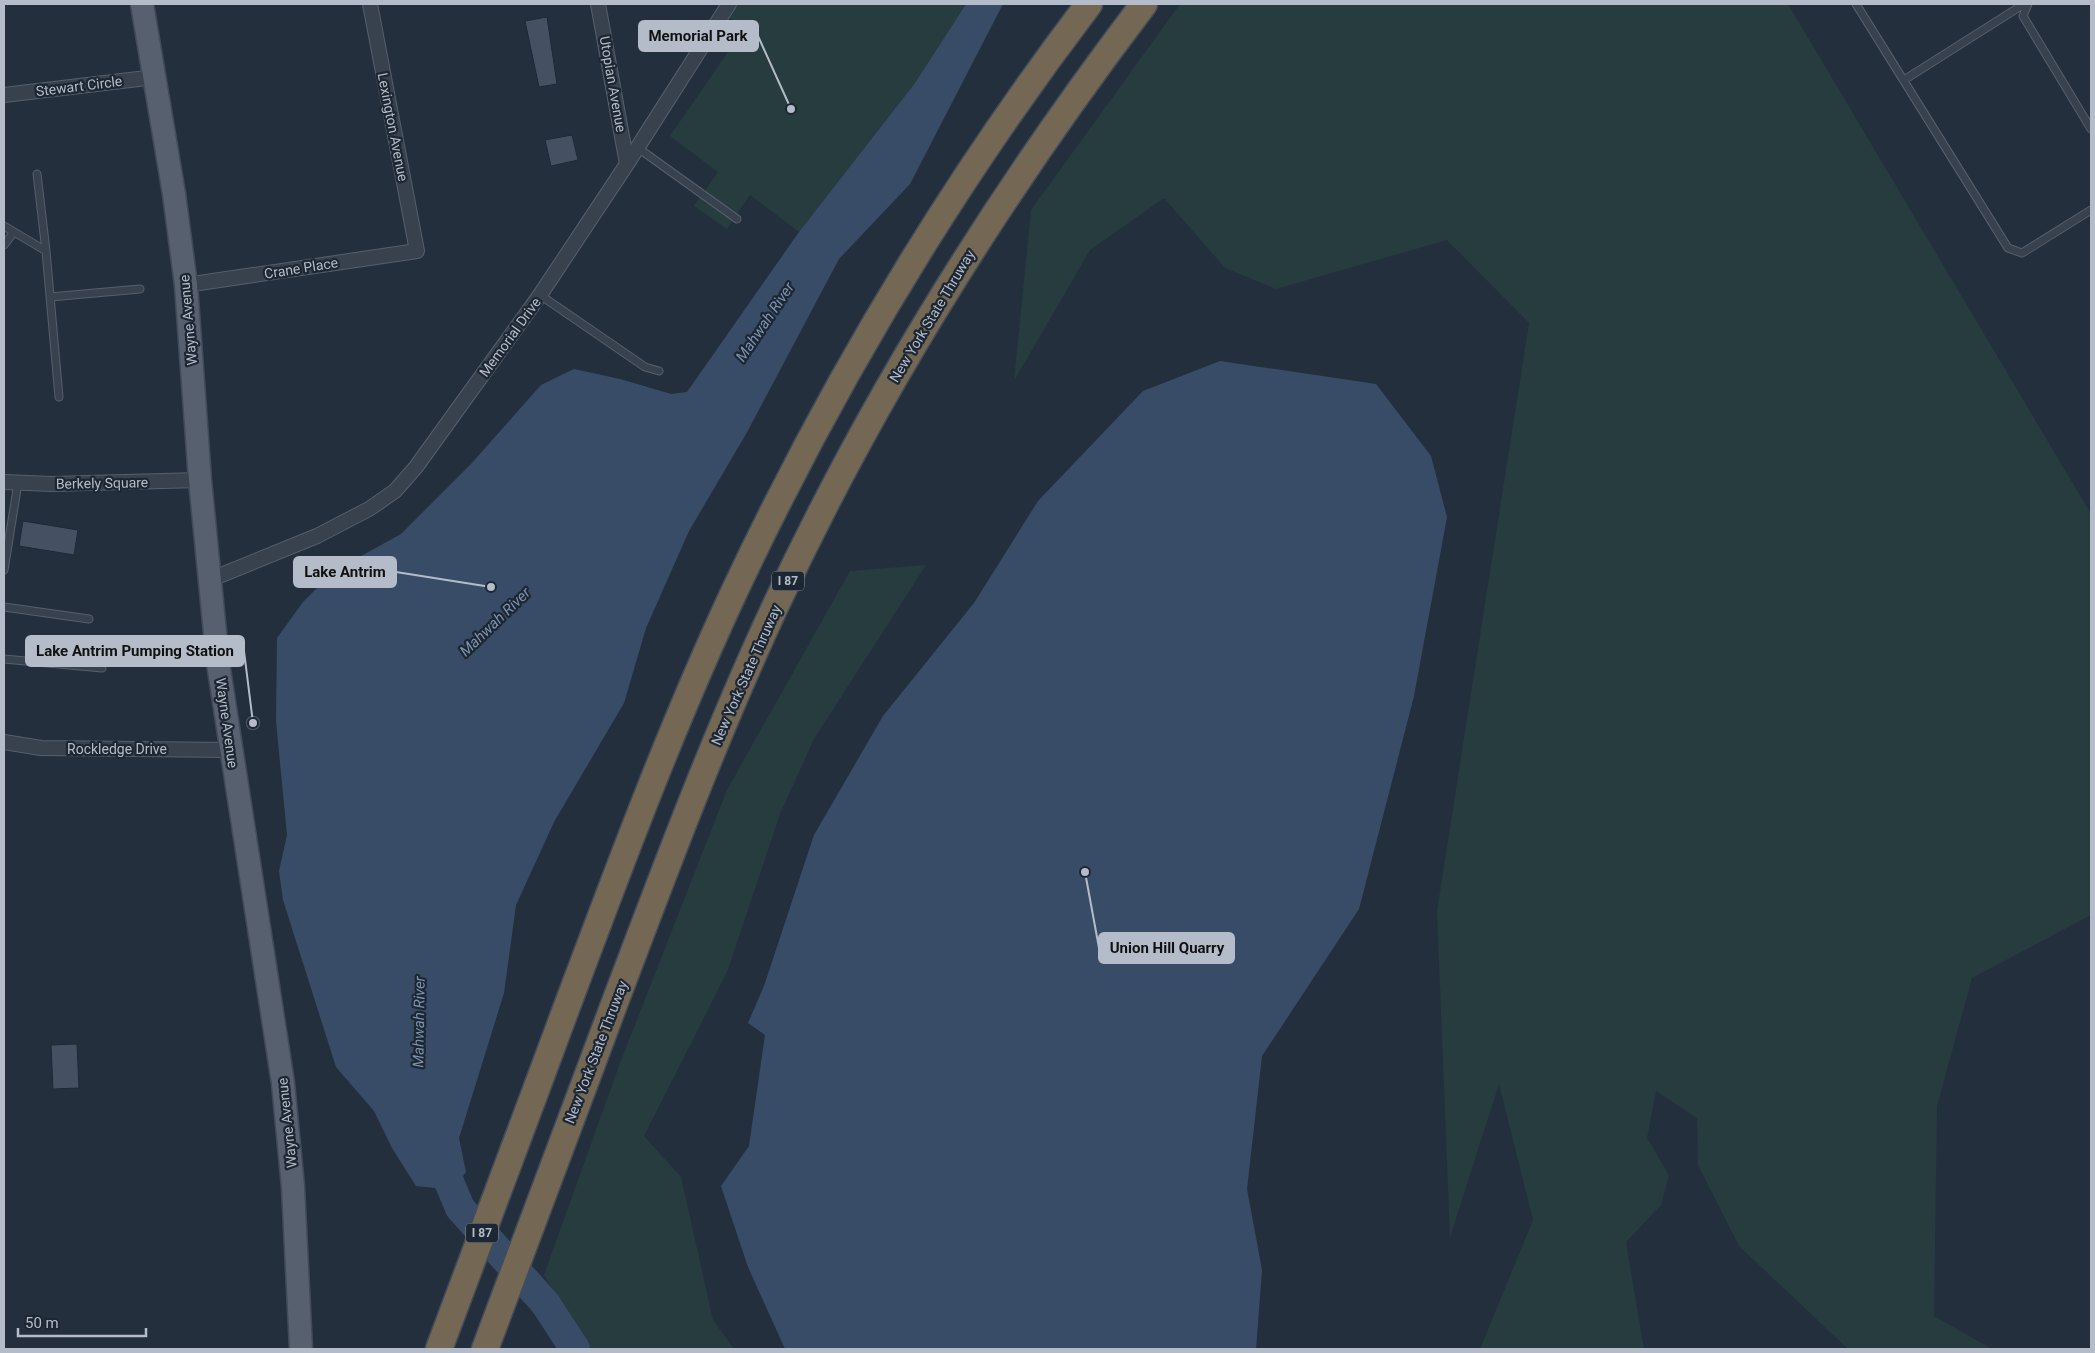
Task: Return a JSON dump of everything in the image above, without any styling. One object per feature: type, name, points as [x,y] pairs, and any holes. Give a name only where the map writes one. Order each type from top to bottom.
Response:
[{"type":"highway","name":"I 87","points":[[439,1349],[660,763],[720,624],[776,507],[864,344],[912,262],[1014,108],[1089,4]]},
{"type":"highway","name":"New York State Thruway","points":[[485,1349],[701,779],[763,633],[815,526],[901,366],[954,278],[1050,132],[1144,4]]},
{"type":"main road","name":"Wayne Avenue","points":[[142,4],[155,77],[186,286],[209,580],[230,750],[283,1083],[293,1187],[302,1349]]},
{"type":"street","name":"Lexington Avenue","points":[[370,4],[416,251]]},
{"type":"street","name":"Utopian Avenue","points":[[598,4],[627,164]]},
{"type":"street","name":"Memorial Drive","points":[[209,580],[317,536],[369,509],[395,490],[416,467],[540,295],[638,148],[729,4]]},
{"type":"street","name":"Stewart Circle","points":[[4,95],[155,77]]},
{"type":"street","name":"Crane Place","points":[[186,286],[416,251]]},
{"type":"street","name":"Berkely Square","points":[[4,482],[52,484],[200,480]]},
{"type":"street","name":"Rockledge Drive","points":[[4,742],[40,748],[230,750]]},
{"type":"lane","points":[[1856,4],[2008,248],[2022,253],[2091,210]]},
{"type":"lane","points":[[1904,80],[2026,4]]},
{"type":"lane","points":[[2026,4],[2023,16],[2091,129]]},
{"type":"lane","points":[[638,148],[736,218]]},
{"type":"lane","points":[[36,174],[46,251],[59,397]]},
{"type":"lane","points":[[4,226],[46,251]]},
{"type":"lane","points":[[4,245],[14,232]]},
{"type":"lane","points":[[50,297],[140,289]]},
{"type":"lane","points":[[540,295],[645,367],[659,371]]},
{"type":"lane","points":[[4,570],[18,483]]},
{"type":"lane","points":[[4,607],[89,619]]},
{"type":"lane","points":[[4,658],[102,668]]},
{"type":"green space","points":[[729,4],[966,4],[915,83],[799,232],[750,195],[727,229],[694,206],[718,172],[670,136],[743,30],[724,12]]},
{"type":"green space","points":[[1180,4],[1788,4],[2091,514],[2091,915],[1972,978],[1937,1106],[1934,1316],[1992,1349],[1848,1349],[1739,1246],[1698,1165],[1697,1118],[1656,1091],[1647,1138],[1669,1175],[1661,1205],[1626,1242],[1644,1349],[1480,1349],[1533,1220],[1499,1084],[1450,1237],[1437,911],[1529,323],[1447,240],[1276,289],[1225,268],[1164,198],[1090,250],[1014,381],[1031,210]]},
{"type":"green space","points":[[926,565],[814,739],[780,814],[727,972],[644,1136],[681,1177],[713,1320],[734,1349],[589,1349],[544,1275],[620,1063],[727,790],[850,571]]},
{"type":"water","points":[[966,4],[1003,4],[910,184],[839,259],[746,434],[689,531],[646,628],[624,703],[554,822],[516,905],[504,993],[459,1138],[466,1172],[453,1190],[416,1186],[392,1148],[374,1111],[336,1067],[283,900],[279,871],[287,835],[276,721],[277,638],[303,602],[334,571],[401,534],[471,464],[541,385],[574,369],[620,379],[671,394],[687,392],[799,232],[915,83]]},
{"type":"water","points":[[1220,361],[1376,384],[1431,456],[1447,517],[1414,696],[1359,909],[1262,1056],[1247,1189],[1262,1270],[1256,1349],[785,1349],[748,1267],[721,1186],[749,1146],[765,1035],[748,1023],[764,986],[814,835],[883,716],[974,603],[1038,501],[1143,391]]},
{"type":"building","points":[[547,17],[557,84],[539,87],[525,21]]},
{"type":"building","points":[[572,135],[578,160],[551,166],[545,140]]},
{"type":"building","points":[[23,521],[78,530],[74,555],[19,546]]},
{"type":"building","points":[[250,715],[256,715],[261,720],[259,729],[250,731],[245,726],[245,720]]},
{"type":"building","points":[[77,1044],[79,1088],[53,1089],[51,1045]]},
{"type":"waterway","name":"Mahwah River","points":[[437,1153],[460,1208],[545,1303],[575,1349]]},
{"type":"place","name":"Memorial Park","points":[[791,109]]},
{"type":"place","name":"Lake Antrim","points":[[491,587]]},
{"type":"place","name":"Lake Antrim Pumping Station","points":[[253,723]]},
{"type":"place","name":"Union Hill Quarry","points":[[1085,872]]}]
